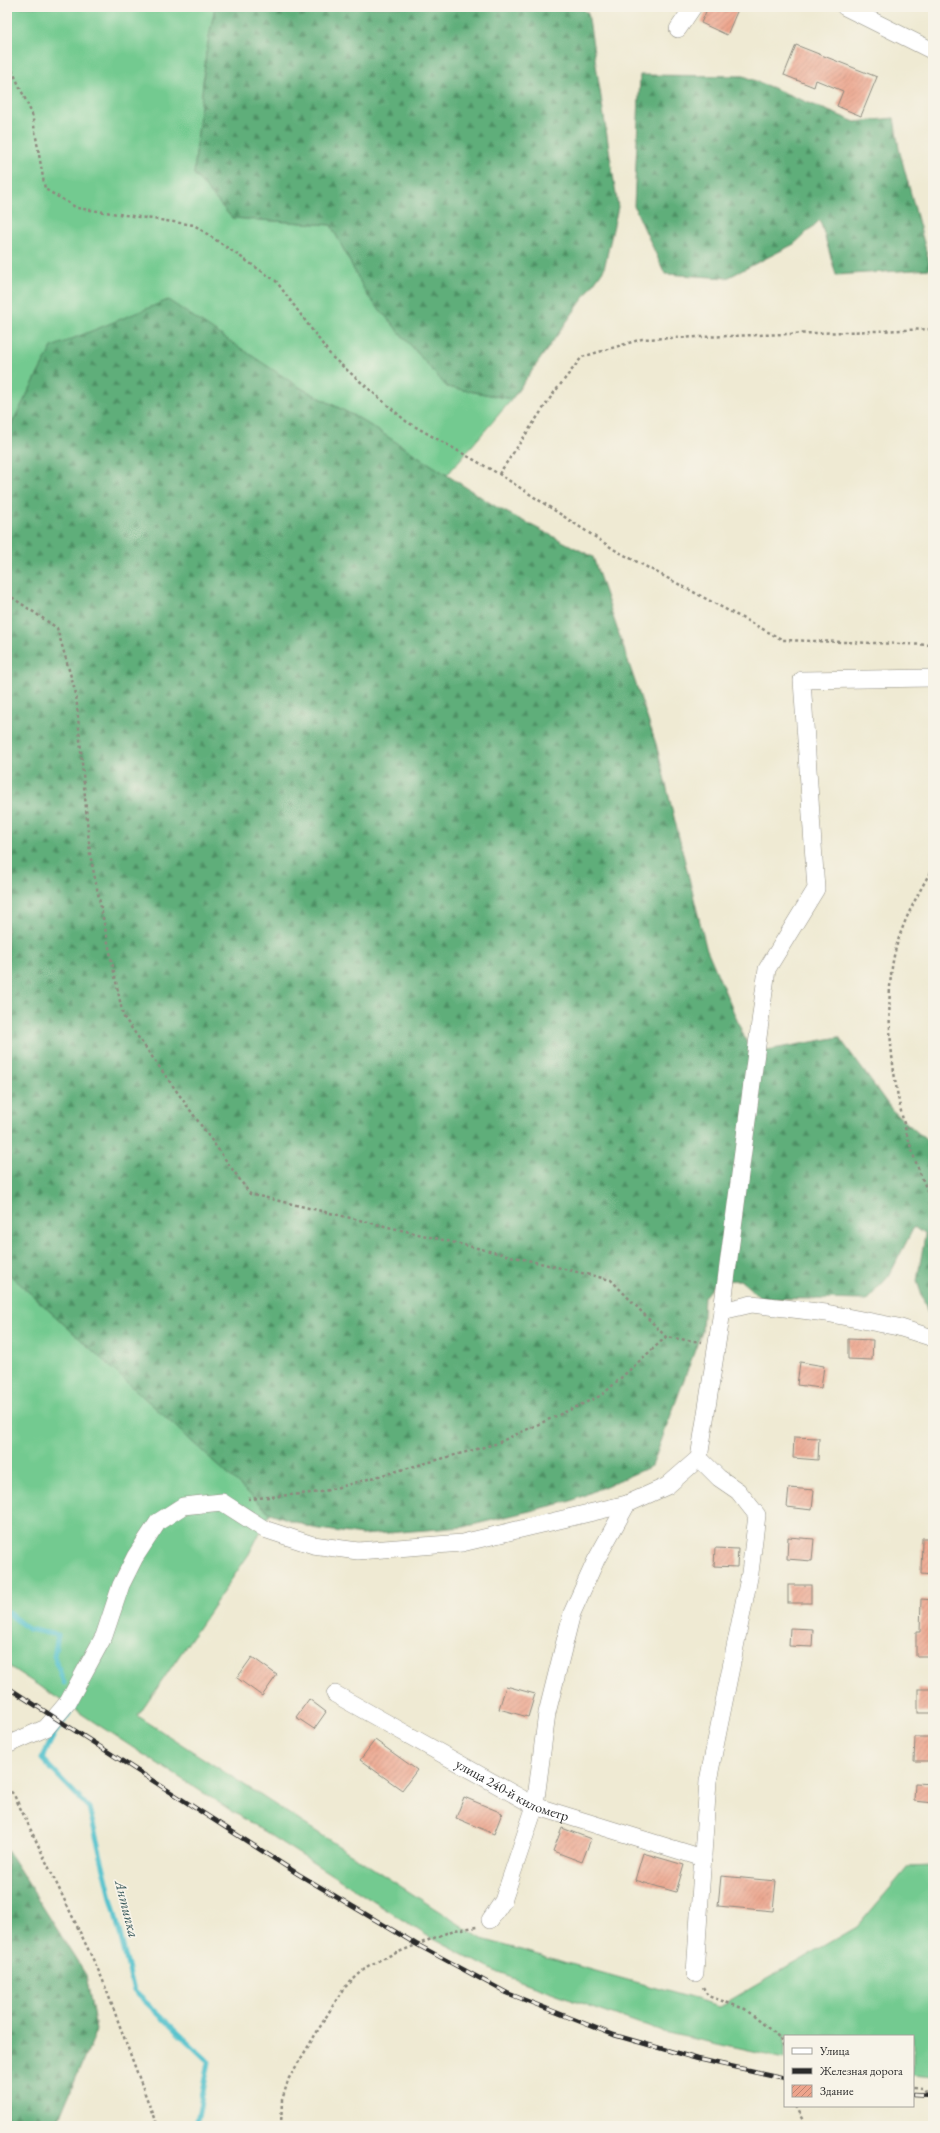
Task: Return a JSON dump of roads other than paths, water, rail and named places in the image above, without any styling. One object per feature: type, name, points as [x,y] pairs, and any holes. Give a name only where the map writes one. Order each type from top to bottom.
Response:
[{"type":"street","points":[[678,29],[693,7]]},
{"type":"street","points":[[844,7],[933,51]]},
{"type":"street","points":[[7,1745],[46,1728],[68,1702],[104,1636],[121,1585],[135,1557],[158,1522],[183,1506],[222,1502],[264,1528],[313,1545],[358,1551],[462,1544],[627,1504],[667,1486],[699,1458],[722,1311],[767,969],[816,889],[802,680],[933,678]]},
{"type":"street","points":[[722,1311],[752,1304],[826,1313],[898,1326],[933,1338]]},
{"type":"street","points":[[695,1973],[708,1781],[750,1573],[758,1515],[738,1491],[719,1478],[699,1458]]},
{"type":"street","points":[[490,1920],[503,1901],[536,1806],[547,1713],[572,1612],[596,1560],[627,1504]]},
{"type":"street","name":"улица 240-й километр","points":[[335,1694],[536,1806],[703,1858]]},
{"type":"waterway","name":"Антипка","points":[[7,1612],[28,1629],[58,1635],[54,1656],[64,1683]]},
{"type":"waterway","name":"Антипка","points":[[75,1705],[55,1733],[42,1759],[89,1808],[134,1991],[209,2062],[196,2126]]},
{"type":"railway","points":[[7,1687],[298,1874],[416,1944],[507,1993],[614,2035],[698,2059],[784,2078]]},
{"type":"railway","points":[[914,2094],[933,2095]]}]
